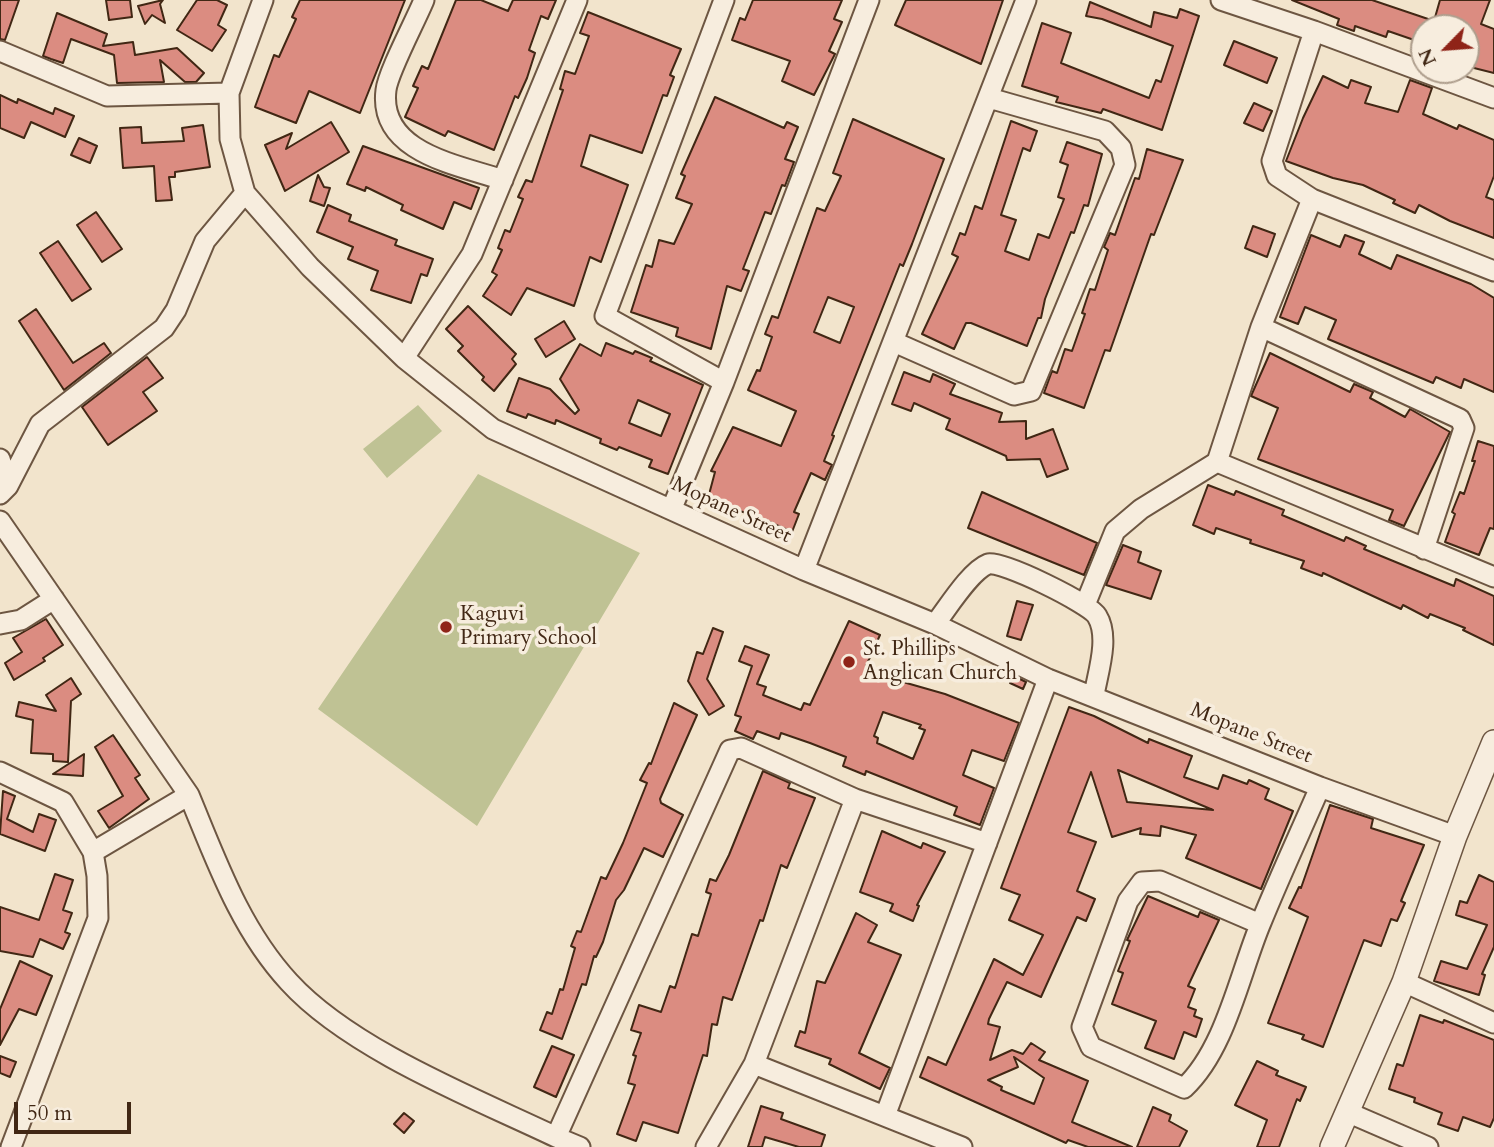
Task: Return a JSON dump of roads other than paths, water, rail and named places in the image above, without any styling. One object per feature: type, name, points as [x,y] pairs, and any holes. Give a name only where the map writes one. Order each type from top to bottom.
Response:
[{"type":"street","name":"Mopane Street","points":[[263,0],[229,93],[230,139],[245,193],[310,267],[404,358],[492,429],[672,508],[804,570],[935,624],[1048,679],[1094,695],[1320,787],[1455,836]]},
{"type":"street","points":[[424,0],[386,90],[390,125],[412,148],[503,180]]},
{"type":"street","points":[[404,358],[472,254],[578,0]]},
{"type":"street","points":[[724,0],[605,316],[724,382]]},
{"type":"street","points":[[672,508],[724,382],[869,0]]},
{"type":"street","points":[[804,570],[1026,0]]},
{"type":"street","points":[[1221,0],[1494,98]]},
{"type":"street","points":[[1314,32],[1272,160],[1278,176],[1312,200],[1494,271]]},
{"type":"street","points":[[0,51],[107,96],[229,93]]},
{"type":"street","points":[[894,342],[1014,395],[1031,391],[1125,165],[1121,148],[1105,131],[989,98]]},
{"type":"street","points":[[4,490],[40,424],[164,328],[176,310],[205,241],[245,193]]},
{"type":"street","points":[[1085,606],[1115,531],[1141,509],[1217,463],[1261,327],[1312,200]]},
{"type":"street","points":[[1261,327],[1460,419],[1464,428],[1424,549]]},
{"type":"street","points":[[0,459],[4,490]]},
{"type":"street","points":[[1217,463],[1494,577]]},
{"type":"street","points":[[0,521],[188,795],[232,899],[255,937],[289,983],[349,1032],[434,1079],[580,1147]]},
{"type":"street","points":[[935,624],[976,572],[989,564],[999,564],[1085,606],[1097,616],[1103,638],[1094,695]]},
{"type":"street","points":[[0,624],[21,620],[54,598]]},
{"type":"street","points":[[885,1116],[1048,679]]},
{"type":"street","points":[[1332,1147],[1404,982],[1455,836],[1494,742]]},
{"type":"street","points":[[556,1138],[730,750],[741,748],[855,799],[987,843]]},
{"type":"street","points":[[0,772],[63,802],[93,852],[98,918],[9,1137]]},
{"type":"street","points":[[1260,924],[1160,881],[1142,882],[1128,901],[1082,1027],[1091,1047],[1184,1088],[1199,1073],[1213,1048],[1260,924],[1320,787]]},
{"type":"street","points":[[93,852],[188,795]]},
{"type":"street","points":[[706,1147],[754,1064],[855,799]]},
{"type":"street","points":[[1404,982],[1494,1023]]},
{"type":"street","points":[[754,1064],[962,1147]]},
{"type":"street","points":[[1347,1112],[1428,1147]]},
{"type":"place","name":"Kaguvi Primary School","points":[[446,627]]},
{"type":"place","name":"St. Phillips Anglican Church","points":[[849,662]]}]
